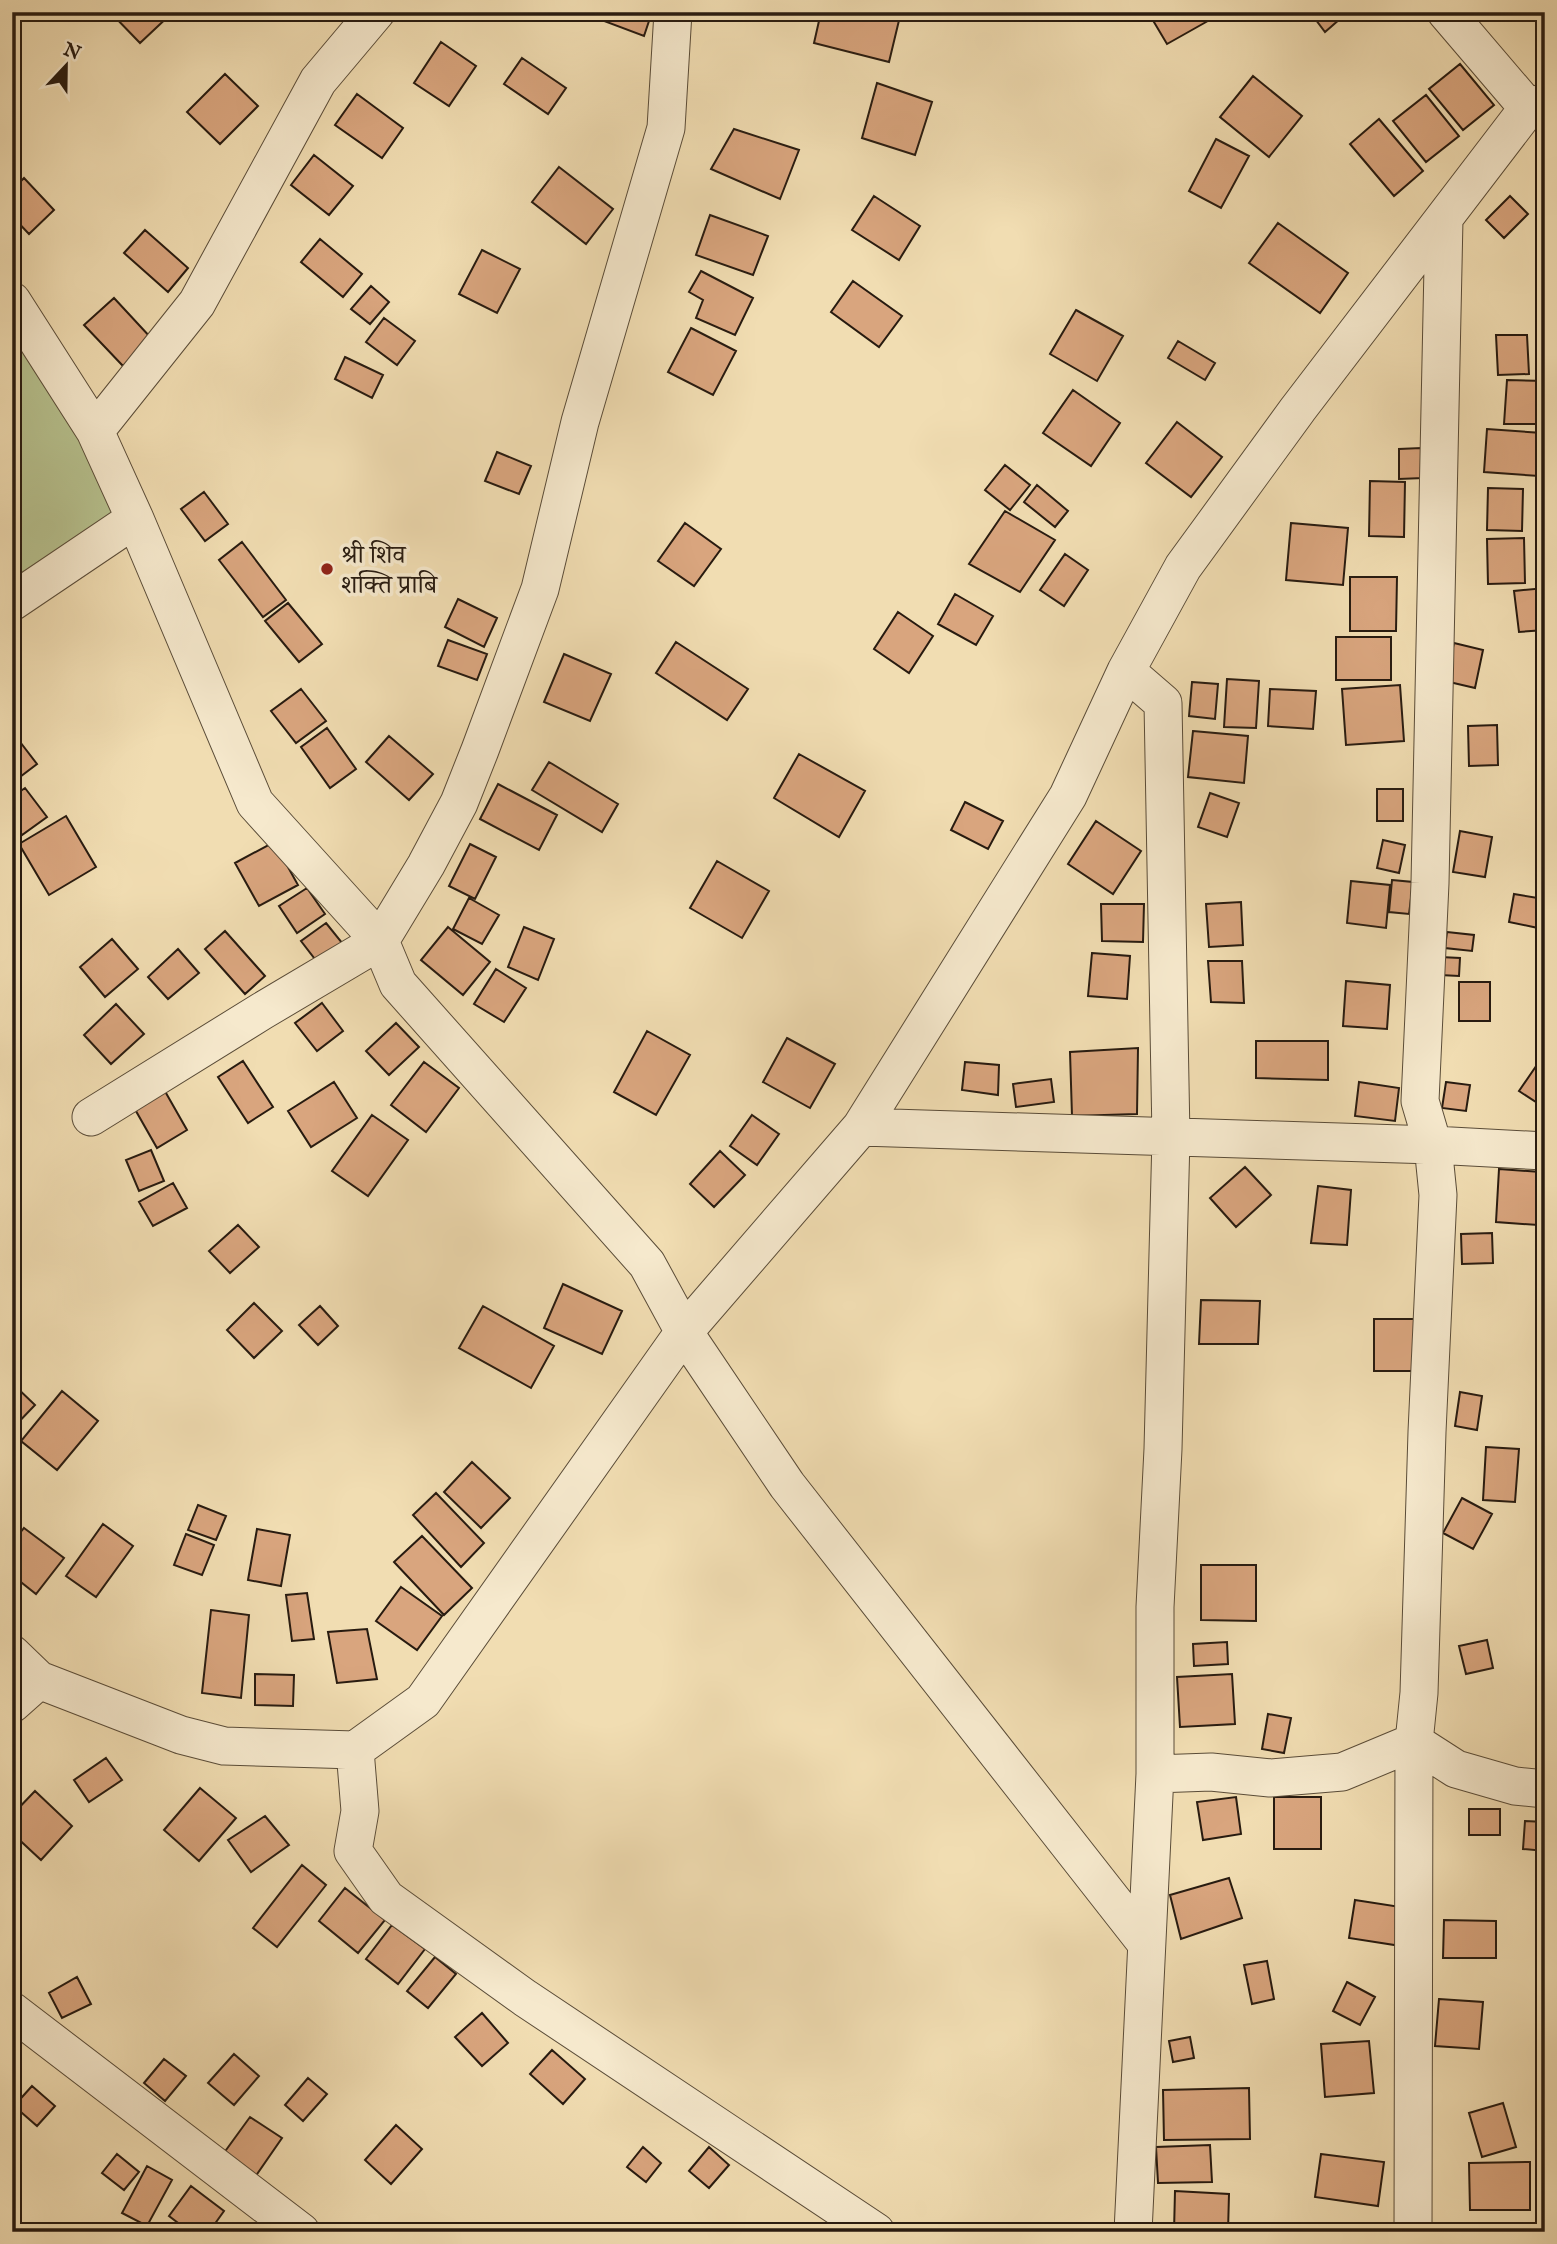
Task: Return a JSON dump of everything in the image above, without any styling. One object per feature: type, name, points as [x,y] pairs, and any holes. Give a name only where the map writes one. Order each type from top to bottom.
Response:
[{"type":"street","points":[[96,431],[197,303],[318,81],[376,12]]},
{"type":"street","points":[[91,1117],[380,941],[426,865],[459,803],[481,751],[540,589],[580,422],[666,128],[673,12]]},
{"type":"street","points":[[12,1654],[26,1692],[224,1746],[355,1751],[424,1701],[684,1332],[861,1128],[1068,796],[1126,671],[1183,567],[1298,409],[1444,219],[1536,105],[1446,12]]},
{"type":"street","points":[[1413,2232],[1414,1742],[1419,1693],[1438,1195],[1433,1145],[1420,1101],[1430,883],[1444,219]]},
{"type":"street","points":[[12,301],[96,431],[255,803],[380,941],[398,984],[647,1264],[684,1332],[787,1485],[1146,1943]]},
{"type":"street","points":[[12,602],[135,519]]},
{"type":"street","points":[[1126,671],[1163,703],[1171,1137],[1163,1449],[1155,1607],[1155,1774],[1133,2232]]},
{"type":"street","points":[[861,1128],[1433,1145],[1545,1151]]},
{"type":"street","points":[[1155,1774],[1211,1772],[1270,1777],[1342,1772],[1414,1742]]},
{"type":"street","points":[[1414,1742],[1456,1769],[1515,1786],[1545,1789]]},
{"type":"street","points":[[355,1751],[359,1811],[353,1852],[386,1898],[525,1998],[876,2232]]},
{"type":"street","points":[[12,2011],[301,2232]]},
{"type":"green space","points":[[12,301],[135,519],[12,602]]},
{"type":"building","points":[[110,12],[173,12],[140,43]]},
{"type":"building","points":[[598,12],[652,12],[644,36],[596,18]]},
{"type":"building","points":[[821,12],[901,12],[889,62],[814,43]]},
{"type":"building","points":[[1148,12],[1222,12],[1222,13],[1167,44]]},
{"type":"building","points":[[1310,12],[1348,12],[1325,32]]},
{"type":"building","points":[[441,42],[476,66],[449,106],[414,83]]},
{"type":"building","points":[[522,58],[566,88],[548,114],[504,84]]},
{"type":"building","points":[[1460,64],[1494,105],[1463,130],[1429,89]]},
{"type":"building","points":[[225,74],[258,106],[220,144],[187,112]]},
{"type":"building","points":[[1253,76],[1302,116],[1269,157],[1220,117]]},
{"type":"building","points":[[877,83],[932,102],[915,155],[862,138]]},
{"type":"building","points":[[357,94],[403,128],[382,158],[335,125]]},
{"type":"building","points":[[1426,95],[1459,136],[1426,162],[1393,121]]},
{"type":"building","points":[[1379,119],[1423,171],[1394,196],[1350,144]]},
{"type":"building","points":[[734,129],[799,150],[780,199],[711,169]]},
{"type":"building","points":[[1216,139],[1249,156],[1221,208],[1189,191]]},
{"type":"building","points":[[314,155],[353,186],[329,215],[291,185]]},
{"type":"building","points":[[559,167],[613,209],[586,244],[532,202]]},
{"type":"building","points":[[24,178],[54,210],[29,234],[12,216],[12,190]]},
{"type":"building","points":[[874,196],[920,226],[899,260],[852,230]]},
{"type":"building","points":[[1510,196],[1528,214],[1504,238],[1486,220]]},
{"type":"building","points":[[710,215],[768,236],[753,275],[696,255]]},
{"type":"building","points":[[1278,223],[1348,273],[1320,313],[1249,263]]},
{"type":"building","points":[[145,230],[188,268],[168,292],[124,253]]},
{"type":"building","points":[[320,239],[362,274],[343,297],[301,262]]},
{"type":"building","points":[[482,250],[520,269],[497,313],[459,294]]},
{"type":"building","points":[[701,271],[753,298],[735,335],[696,318],[703,300],[689,292]]},
{"type":"building","points":[[853,281],[902,316],[879,347],[831,312]]},
{"type":"building","points":[[371,286],[389,302],[370,324],[351,309]]},
{"type":"building","points":[[114,298],[152,339],[123,366],[84,325]]},
{"type":"building","points":[[1076,310],[1123,336],[1097,381],[1050,354]]},
{"type":"building","points":[[384,318],[415,341],[397,365],[366,342]]},
{"type":"building","points":[[691,328],[736,351],[713,395],[668,372]]},
{"type":"building","points":[[1496,335],[1527,335],[1529,374],[1498,375]]},
{"type":"building","points":[[1178,341],[1215,363],[1205,380],[1168,358]]},
{"type":"building","points":[[345,357],[383,375],[372,398],[335,379]]},
{"type":"building","points":[[1507,380],[1545,381],[1542,424],[1504,424]]},
{"type":"building","points":[[1073,390],[1120,423],[1091,466],[1043,433]]},
{"type":"building","points":[[1177,422],[1222,457],[1191,497],[1146,463]]},
{"type":"building","points":[[1487,429],[1542,433],[1539,476],[1484,472]]},
{"type":"building","points":[[1421,448],[1423,478],[1399,479],[1399,449]]},
{"type":"building","points":[[497,452],[531,466],[519,494],[485,481]]},
{"type":"building","points":[[1005,465],[1030,485],[1010,510],[985,490]]},
{"type":"building","points":[[1370,481],[1405,482],[1404,537],[1369,536]]},
{"type":"building","points":[[1037,485],[1068,511],[1055,527],[1024,502]]},
{"type":"building","points":[[1488,488],[1523,489],[1522,531],[1487,530]]},
{"type":"building","points":[[204,492],[228,524],[205,541],[181,509]]},
{"type":"building","points":[[1005,511],[1055,540],[1020,592],[969,564]]},
{"type":"building","points":[[685,523],[721,549],[694,586],[658,561]]},
{"type":"building","points":[[1291,523],[1348,528],[1343,585],[1286,580]]},
{"type":"building","points":[[1524,538],[1525,583],[1488,584],[1487,539]]},
{"type":"building","points":[[242,542],[286,600],[263,617],[219,560]]},
{"type":"building","points":[[1065,554],[1088,570],[1064,606],[1040,590]]},
{"type":"building","points":[[1350,577],[1397,577],[1396,631],[1350,631]]},
{"type":"building","points":[[1545,588],[1545,630],[1519,632],[1514,591]]},
{"type":"building","points":[[955,594],[993,616],[976,645],[938,624]]},
{"type":"building","points":[[458,599],[497,618],[484,647],[445,627]]},
{"type":"building","points":[[288,603],[322,644],[299,662],[265,621]]},
{"type":"building","points":[[898,612],[933,636],[909,673],[874,649]]},
{"type":"building","points":[[1336,637],[1391,637],[1391,680],[1336,680]]},
{"type":"building","points":[[448,640],[487,654],[477,680],[438,666]]},
{"type":"building","points":[[676,642],[748,689],[727,720],[656,673]]},
{"type":"building","points":[[1454,643],[1483,650],[1475,688],[1445,681]]},
{"type":"building","points":[[564,654],[611,674],[590,721],[544,702]]},
{"type":"building","points":[[1227,679],[1259,681],[1256,728],[1224,727]]},
{"type":"building","points":[[1192,682],[1218,684],[1215,719],[1189,716]]},
{"type":"building","points":[[1400,685],[1404,741],[1346,745],[1342,689]]},
{"type":"building","points":[[301,689],[326,721],[296,743],[271,711]]},
{"type":"building","points":[[1270,689],[1316,691],[1313,729],[1268,726]]},
{"type":"building","points":[[1497,725],[1498,765],[1469,766],[1468,726]]},
{"type":"building","points":[[327,728],[356,769],[330,788],[301,747]]},
{"type":"building","points":[[1193,731],[1248,736],[1244,783],[1188,777]]},
{"type":"building","points":[[14,734],[37,764],[12,783],[12,736]]},
{"type":"building","points":[[389,736],[433,774],[409,800],[366,762]]},
{"type":"building","points":[[799,754],[865,791],[839,837],[774,798]]},
{"type":"building","points":[[549,762],[618,804],[602,832],[532,790]]},
{"type":"building","points":[[498,784],[557,815],[539,850],[480,819]]},
{"type":"building","points":[[25,788],[47,817],[22,835],[12,821],[12,797]]},
{"type":"building","points":[[1377,789],[1403,789],[1403,821],[1377,821]]},
{"type":"building","points":[[1210,793],[1239,803],[1227,837],[1198,827]]},
{"type":"building","points":[[965,802],[1003,821],[988,849],[951,830]]},
{"type":"building","points":[[66,816],[96,867],[49,895],[19,844]]},
{"type":"building","points":[[1096,821],[1141,851],[1113,894],[1068,864]]},
{"type":"building","points":[[1460,831],[1492,837],[1485,877],[1453,872]]},
{"type":"building","points":[[1383,840],[1405,845],[1399,873],[1377,868]]},
{"type":"building","points":[[274,842],[298,885],[259,906],[235,863]]},
{"type":"building","points":[[470,844],[496,857],[475,899],[449,886]]},
{"type":"building","points":[[717,861],[769,891],[742,938],[690,908]]},
{"type":"building","points":[[1392,880],[1413,882],[1409,914],[1389,912]]},
{"type":"building","points":[[1351,881],[1390,885],[1386,928],[1347,923]]},
{"type":"building","points":[[307,888],[325,914],[297,933],[279,906]]},
{"type":"building","points":[[1514,894],[1544,899],[1538,928],[1509,922]]},
{"type":"building","points":[[469,898],[499,915],[482,944],[453,929]]},
{"type":"building","points":[[1241,902],[1243,945],[1209,947],[1206,904]]},
{"type":"building","points":[[1101,904],[1144,904],[1143,942],[1102,941]]},
{"type":"building","points":[[326,923],[343,944],[318,963],[301,941]]},
{"type":"building","points":[[448,927],[490,962],[463,995],[421,960]]},
{"type":"building","points":[[524,927],[554,939],[538,980],[508,967]]},
{"type":"building","points":[[225,931],[265,976],[245,994],[205,949]]},
{"type":"building","points":[[1447,932],[1474,935],[1472,951],[1445,948]]},
{"type":"building","points":[[112,939],[138,969],[105,997],[80,967]]},
{"type":"building","points":[[178,949],[199,973],[168,999],[148,977]]},
{"type":"building","points":[[1092,953],[1130,956],[1127,999],[1088,996]]},
{"type":"building","points":[[1440,957],[1460,958],[1459,976],[1440,975]]},
{"type":"building","points":[[1208,961],[1242,961],[1244,1003],[1211,1002]]},
{"type":"building","points":[[496,969],[526,988],[504,1022],[474,1004]]},
{"type":"building","points":[[1346,981],[1390,985],[1387,1029],[1343,1026]]},
{"type":"building","points":[[1459,982],[1490,982],[1490,1021],[1459,1021]]},
{"type":"building","points":[[322,1003],[343,1031],[317,1051],[295,1023]]},
{"type":"building","points":[[116,1004],[144,1034],[111,1064],[84,1035]]},
{"type":"building","points":[[396,1023],[419,1047],[389,1075],[366,1051]]},
{"type":"building","points":[[647,1031],[690,1055],[656,1115],[614,1092]]},
{"type":"building","points":[[787,1038],[835,1064],[810,1108],[763,1082]]},
{"type":"building","points":[[1256,1041],[1328,1041],[1328,1080],[1256,1078]]},
{"type":"building","points":[[1138,1048],[1137,1114],[1072,1116],[1070,1052]]},
{"type":"building","points":[[1543,1056],[1545,1058],[1545,1108],[1519,1091]]},
{"type":"building","points":[[243,1061],[273,1107],[248,1123],[218,1077]]},
{"type":"building","points":[[424,1062],[459,1088],[426,1132],[391,1105]]},
{"type":"building","points":[[965,1062],[999,1065],[998,1095],[962,1090]]},
{"type":"building","points":[[1051,1079],[1054,1102],[1016,1107],[1013,1084]]},
{"type":"building","points":[[334,1082],[357,1118],[311,1147],[288,1111]]},
{"type":"building","points":[[1359,1082],[1399,1088],[1395,1121],[1355,1116]]},
{"type":"building","points":[[1446,1082],[1470,1085],[1466,1111],[1442,1108]]},
{"type":"building","points":[[162,1086],[187,1130],[157,1148],[132,1104]]},
{"type":"building","points":[[372,1115],[408,1140],[368,1196],[332,1171]]},
{"type":"building","points":[[752,1115],[779,1134],[757,1165],[730,1146]]},
{"type":"building","points":[[151,1150],[164,1181],[139,1191],[126,1160]]},
{"type":"building","points":[[720,1151],[745,1175],[714,1207],[690,1184]]},
{"type":"building","points":[[1245,1167],[1271,1195],[1236,1227],[1210,1198]]},
{"type":"building","points":[[1499,1169],[1541,1172],[1538,1225],[1496,1222]]},
{"type":"building","points":[[173,1183],[187,1208],[153,1226],[139,1202]]},
{"type":"building","points":[[1318,1186],[1351,1190],[1347,1245],[1311,1243]]},
{"type":"building","points":[[238,1225],[259,1247],[230,1273],[209,1251]]},
{"type":"building","points":[[1492,1233],[1493,1263],[1462,1264],[1461,1234]]},
{"type":"building","points":[[563,1284],[622,1311],[602,1354],[544,1328]]},
{"type":"building","points":[[1201,1300],[1260,1301],[1258,1344],[1199,1344]]},
{"type":"building","points":[[254,1303],[282,1331],[254,1358],[227,1330]]},
{"type":"building","points":[[320,1306],[338,1326],[318,1345],[299,1325]]},
{"type":"building","points":[[483,1306],[554,1346],[531,1388],[459,1348]]},
{"type":"building","points":[[1374,1319],[1421,1319],[1422,1371],[1374,1371]]},
{"type":"building","points":[[12,1383],[35,1405],[12,1429]]},
{"type":"building","points":[[62,1391],[98,1421],[57,1470],[21,1441]]},
{"type":"building","points":[[1460,1392],[1482,1396],[1477,1430],[1455,1426]]},
{"type":"building","points":[[1486,1447],[1519,1449],[1515,1502],[1483,1500]]},
{"type":"building","points":[[472,1462],[510,1498],[481,1528],[444,1492]]},
{"type":"building","points":[[436,1493],[484,1543],[461,1567],[413,1515]]},
{"type":"building","points":[[1462,1498],[1492,1514],[1473,1549],[1443,1533]]},
{"type":"building","points":[[198,1505],[226,1516],[216,1540],[188,1530]]},
{"type":"building","points":[[103,1524],[133,1546],[96,1597],[66,1576]]},
{"type":"building","points":[[24,1528],[64,1558],[36,1594],[12,1575],[12,1543]]},
{"type":"building","points":[[257,1529],[290,1535],[281,1586],[248,1580]]},
{"type":"building","points":[[186,1534],[214,1545],[202,1575],[174,1565]]},
{"type":"building","points":[[422,1536],[472,1588],[444,1615],[394,1562]]},
{"type":"building","points":[[1201,1565],[1256,1565],[1256,1621],[1201,1620]]},
{"type":"building","points":[[401,1587],[442,1616],[417,1650],[376,1621]]},
{"type":"building","points":[[307,1593],[314,1639],[292,1641],[286,1595]]},
{"type":"building","points":[[211,1610],[249,1615],[241,1698],[202,1693]]},
{"type":"building","points":[[367,1629],[377,1679],[337,1683],[328,1632]]},
{"type":"building","points":[[1487,1640],[1493,1668],[1466,1674],[1459,1646]]},
{"type":"building","points":[[1227,1642],[1228,1664],[1194,1666],[1193,1644]]},
{"type":"building","points":[[255,1674],[294,1675],[293,1706],[255,1705]]},
{"type":"building","points":[[1232,1674],[1235,1724],[1180,1727],[1177,1677]]},
{"type":"building","points":[[1268,1714],[1291,1718],[1284,1753],[1262,1749]]},
{"type":"building","points":[[106,1758],[122,1780],[89,1802],[74,1780]]},
{"type":"building","points":[[200,1788],[236,1818],[199,1861],[164,1830]]},
{"type":"building","points":[[35,1791],[72,1826],[41,1860],[12,1833],[12,1815]]},
{"type":"building","points":[[1236,1797],[1241,1834],[1203,1840],[1197,1802]]},
{"type":"building","points":[[1274,1797],[1321,1797],[1321,1849],[1274,1849]]},
{"type":"building","points":[[1469,1809],[1500,1809],[1500,1835],[1469,1835]]},
{"type":"building","points":[[265,1816],[289,1845],[251,1872],[228,1840]]},
{"type":"building","points":[[1525,1821],[1545,1822],[1545,1851],[1523,1849]]},
{"type":"building","points":[[302,1865],[326,1885],[277,1947],[253,1928]]},
{"type":"building","points":[[1229,1878],[1242,1918],[1181,1939],[1170,1895]]},
{"type":"building","points":[[345,1888],[385,1920],[358,1953],[319,1921]]},
{"type":"building","points":[[1355,1900],[1407,1908],[1401,1946],[1349,1938]]},
{"type":"building","points":[[1444,1920],[1496,1921],[1496,1958],[1443,1958]]},
{"type":"building","points":[[392,1925],[425,1949],[398,1984],[366,1959]]},
{"type":"building","points":[[435,1957],[456,1974],[428,2008],[407,1991]]},
{"type":"building","points":[[1267,1961],[1274,1999],[1252,2004],[1244,1965]]},
{"type":"building","points":[[77,1977],[91,2004],[62,2018],[49,1993]]},
{"type":"building","points":[[1347,1982],[1375,1997],[1360,2025],[1333,2011]]},
{"type":"building","points":[[1439,1999],[1483,2002],[1479,2049],[1435,2046]]},
{"type":"building","points":[[482,2013],[508,2043],[482,2066],[455,2037]]},
{"type":"building","points":[[1190,2037],[1194,2058],[1173,2062],[1169,2041]]},
{"type":"building","points":[[1369,2041],[1374,2093],[1325,2097],[1321,2044]]},
{"type":"building","points":[[552,2050],[585,2079],[563,2104],[530,2074]]},
{"type":"building","points":[[234,2054],[259,2076],[234,2105],[208,2083]]},
{"type":"building","points":[[164,2059],[186,2076],[165,2101],[144,2083]]},
{"type":"building","points":[[12,2072],[20,2079],[12,2089]]},
{"type":"building","points":[[308,2078],[327,2094],[303,2121],[285,2105]]},
{"type":"building","points":[[32,2086],[55,2106],[37,2126],[14,2106]]},
{"type":"building","points":[[1249,2088],[1250,2139],[1164,2140],[1163,2090]]},
{"type":"building","points":[[1503,2103],[1516,2147],[1482,2157],[1469,2113]]},
{"type":"building","points":[[250,2117],[282,2138],[253,2180],[221,2157]]},
{"type":"building","points":[[396,2125],[422,2149],[391,2184],[365,2160]]},
{"type":"building","points":[[1210,2145],[1212,2182],[1158,2183],[1156,2147]]},
{"type":"building","points":[[643,2147],[661,2163],[646,2182],[627,2167]]},
{"type":"building","points":[[709,2147],[729,2165],[709,2188],[689,2171]]},
{"type":"building","points":[[117,2154],[139,2172],[124,2190],[102,2173]]},
{"type":"building","points":[[1321,2154],[1384,2162],[1378,2206],[1315,2197]]},
{"type":"building","points":[[1530,2162],[1530,2210],[1470,2210],[1469,2163]]},
{"type":"building","points":[[147,2166],[172,2180],[147,2226],[122,2213]]},
{"type":"building","points":[[191,2186],[224,2211],[209,2232],[190,2232],[169,2216]]},
{"type":"building","points":[[1175,2191],[1229,2194],[1228,2232],[1174,2232]]},
{"type":"place","name":"श्री शिव शक्ति प्राबि","points":[[327,569]]}]
